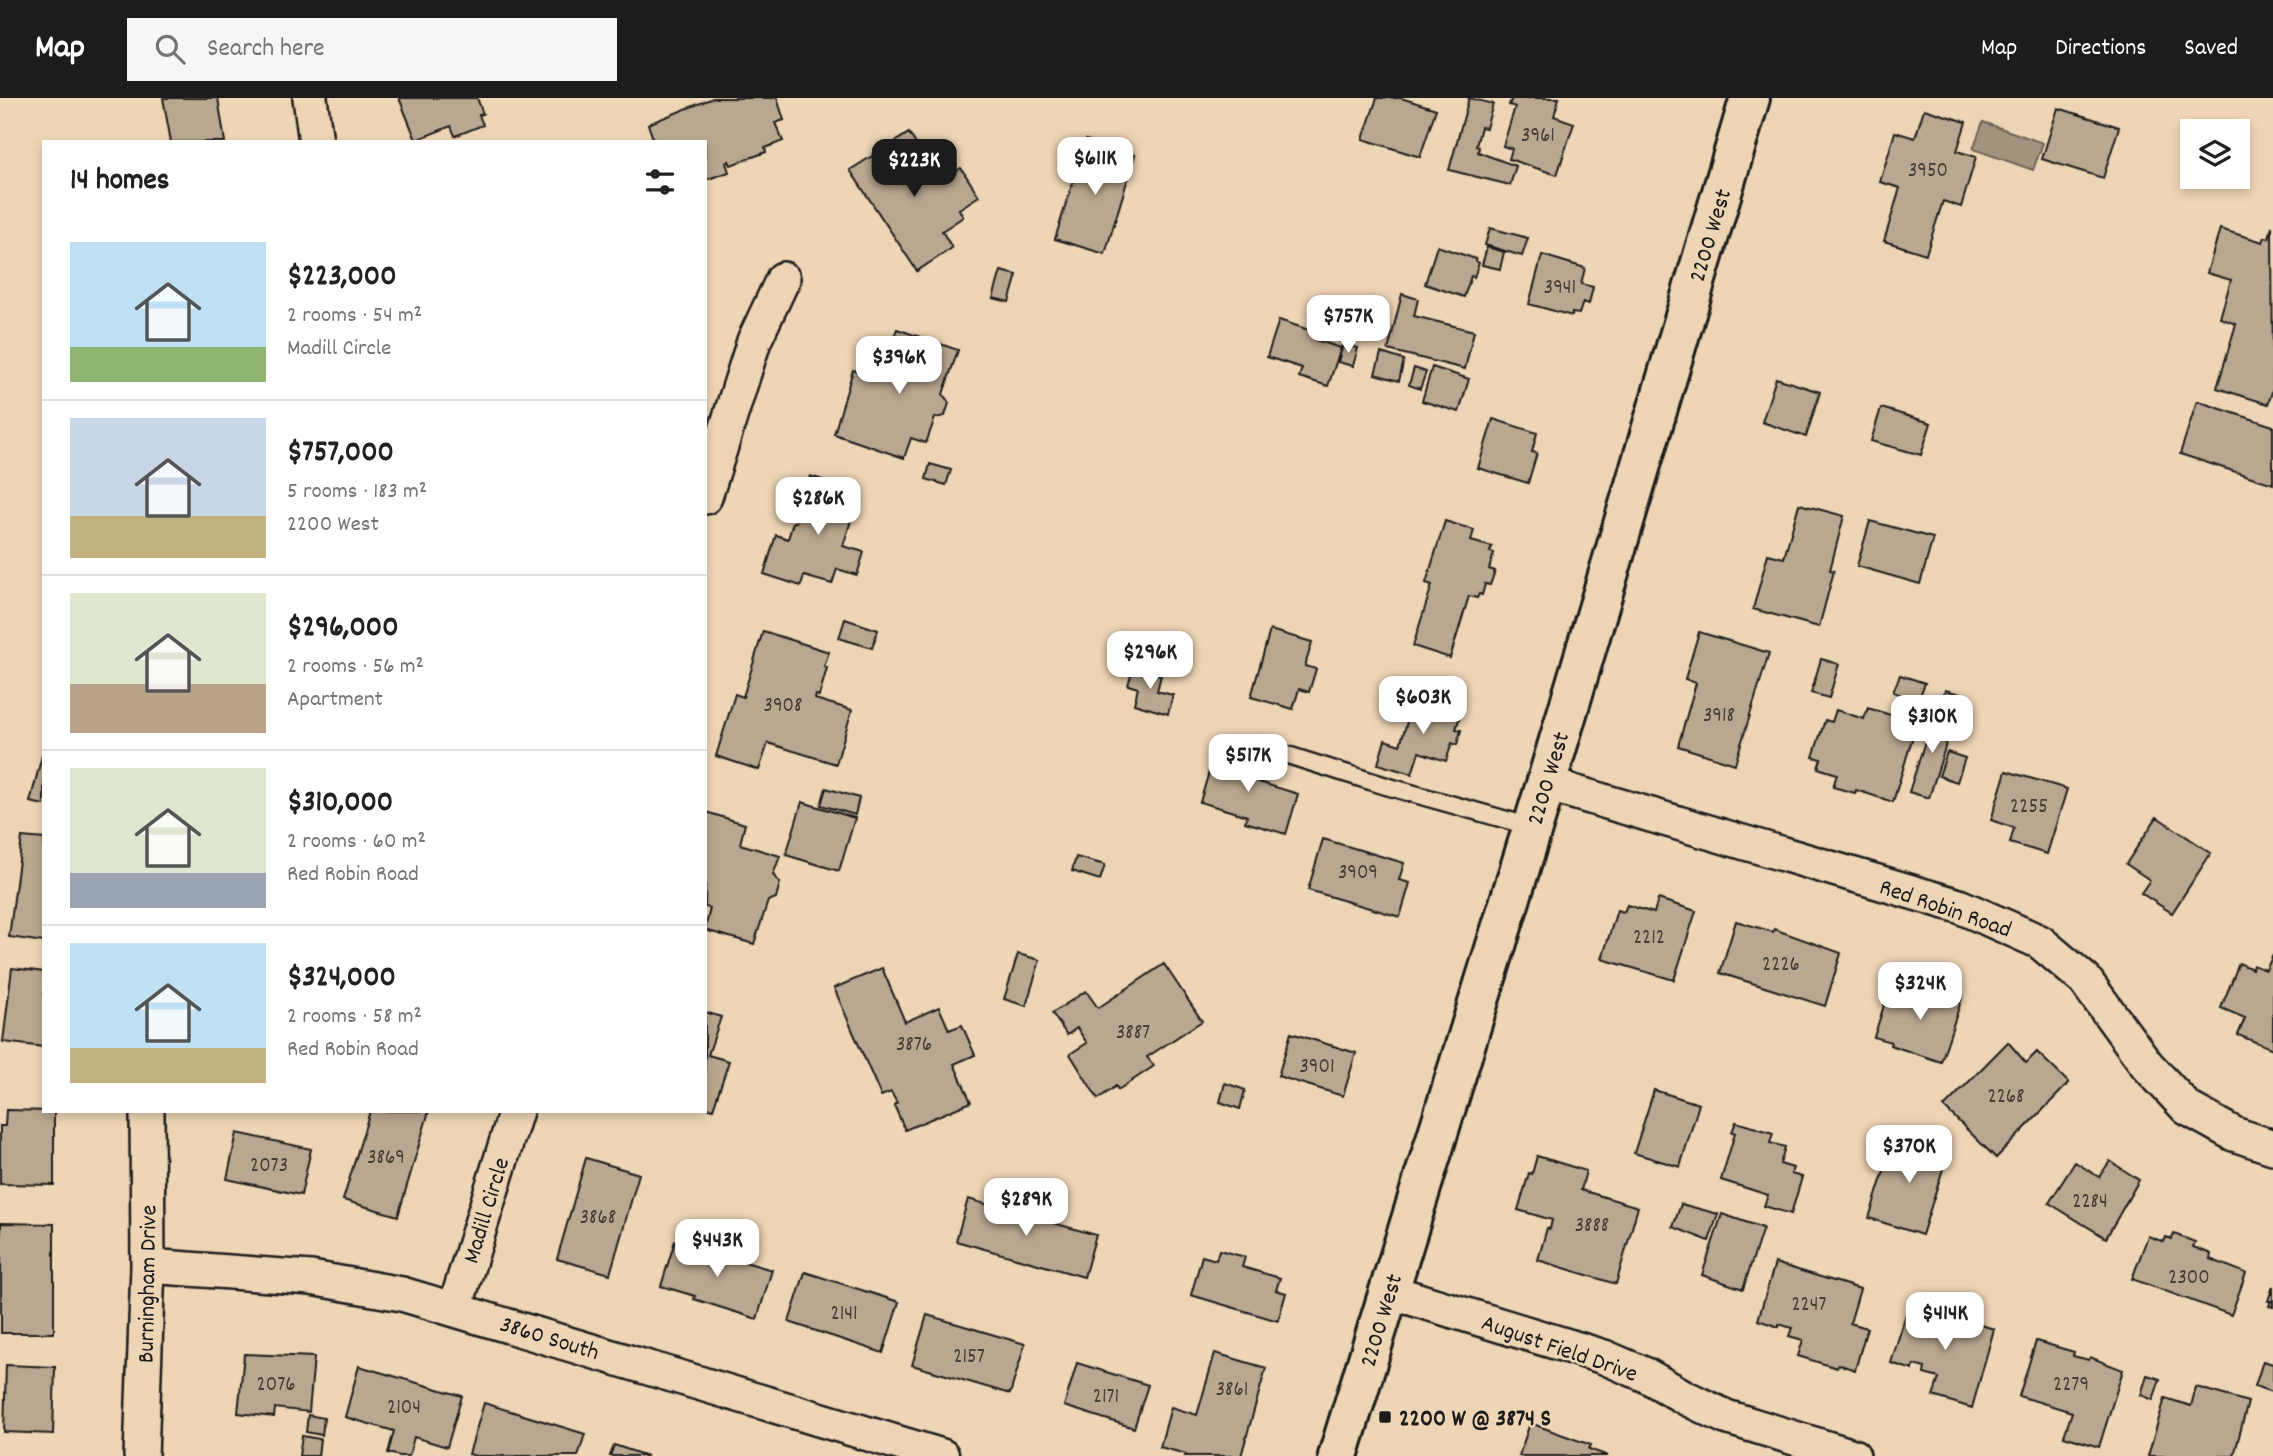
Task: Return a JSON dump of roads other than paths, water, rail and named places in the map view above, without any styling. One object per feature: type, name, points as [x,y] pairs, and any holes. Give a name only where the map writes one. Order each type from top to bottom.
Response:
[{"type":"street","points":[[310,98],[316,140]]},
{"type":"street","name":"2200 West","points":[[1338,1456],[1546,784],[1750,98]]},
{"type":"street","points":[[707,491],[754,341],[783,279]]},
{"type":"street","name":"Red Robin Road","points":[[1546,784],[1959,906],[2040,942],[2085,980],[2147,1065],[2187,1108],[2234,1134],[2273,1147]]},
{"type":"street","name":"Burningham Drive","points":[[141,1456],[148,1266],[147,1113]]},
{"type":"street","name":"Madill Circle","points":[[455,1308],[515,1113]]},
{"type":"street","name":"3860 South","points":[[148,1266],[311,1278],[402,1294],[942,1456]]},
{"type":"street","name":"August Field Drive","points":[[1388,1291],[1604,1357],[1646,1375],[1726,1417],[1804,1449],[1853,1456]]},
{"type":"lane","points":[[1256,745],[1386,786],[1532,827]]},
{"type":"place","name":"2200 W @ 3874 S","points":[[1385,1417]]}]
